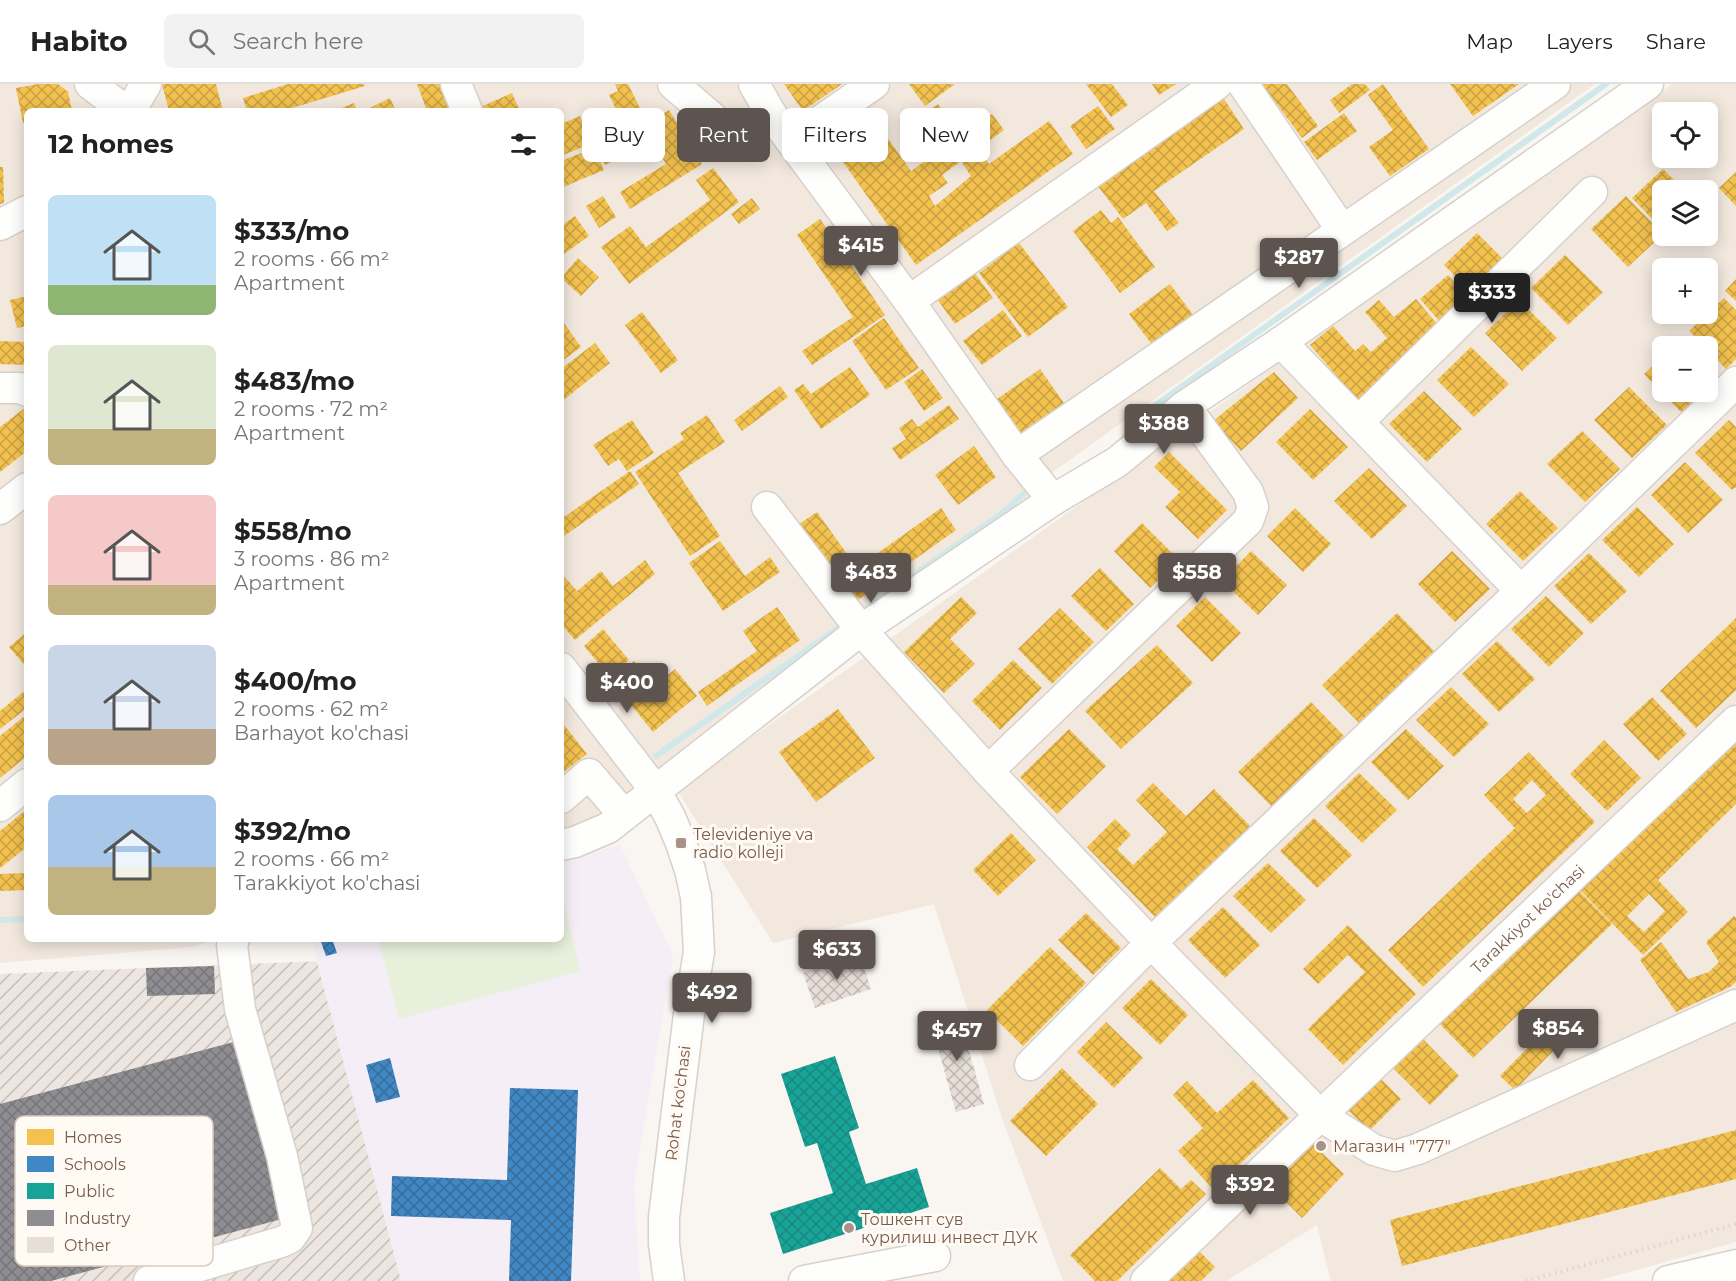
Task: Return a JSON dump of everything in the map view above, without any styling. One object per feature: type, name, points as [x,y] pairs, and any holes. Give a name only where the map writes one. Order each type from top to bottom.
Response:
[{"type":"street","points":[[90,84],[124,108]]},
{"type":"street","points":[[130,108],[146,84]]},
{"type":"street","points":[[456,84],[466,108]]},
{"type":"street","points":[[673,84],[736,138],[771,114]]},
{"type":"street","points":[[754,84],[782,129]]},
{"type":"street","points":[[839,108],[874,84]]},
{"type":"street","points":[[909,301],[1217,84]]},
{"type":"street","points":[[1243,84],[1342,230]]},
{"type":"street","points":[[1017,455],[1555,84]]},
{"type":"street","points":[[564,844],[608,828],[861,630],[1053,500],[1117,462],[1185,406],[1281,342],[1648,84]]},
{"type":"street","points":[[806,162],[909,301],[1017,455],[1053,500]]},
{"type":"street","points":[[1358,422],[1592,192]]},
{"type":"street","points":[[0,225],[24,213]]},
{"type":"street","points":[[1281,342],[1521,591]]},
{"type":"street","points":[[1030,1065],[1151,943],[1521,591],[1736,382]]},
{"type":"street","points":[[0,388],[24,390]]},
{"type":"street","points":[[988,771],[1248,521],[1253,507],[1248,492],[1185,406]]},
{"type":"street","points":[[0,509],[24,490]]},
{"type":"street","points":[[767,507],[861,630],[988,771],[1151,943],[1321,1116],[1374,1150],[1395,1156],[1418,1149],[1736,1005]]},
{"type":"street","name":"Rohat ko'chasi","points":[[564,674],[655,790],[670,817],[690,870],[696,897],[699,952],[690,1006],[664,1217],[664,1244],[669,1281]]},
{"type":"street","name":"Tarakkiyot ko'chasi","points":[[1146,1281],[1736,721]]},
{"type":"street","points":[[564,795],[589,774],[624,815]]},
{"type":"street","points":[[0,806],[24,786]]},
{"type":"street","points":[[213,1262],[281,1242],[290,1238],[297,1228],[282,1156],[240,1009],[233,942]]},
{"type":"street","points":[[804,1281],[935,1256]]},
{"type":"street","points":[[1668,1281],[1736,1265]]},
{"type":"street","points":[[149,1281],[200,1266]]},
{"type":"path","points":[[1526,1281],[1736,1224]]},
{"type":"shaded area","points":[[0,84],[1595,84],[1050,474],[1014,521],[602,830],[564,841],[564,108],[24,108],[24,942],[210,942],[192,947],[0,963]]},
{"type":"shaded area","points":[[1672,84],[1736,84],[1736,1242],[1597,1281],[1331,1281],[1317,1225],[1226,1281],[1063,1281],[1002,1118],[934,904],[773,943],[677,790]]},
{"type":"shaded area","points":[[620,845],[673,955],[634,1186],[640,1281],[401,1281],[312,942],[564,942],[564,859]]},
{"type":"shaded area","points":[[323,961],[410,1281],[0,1281],[0,974]]},
{"type":"green space","points":[[564,906],[581,971],[399,1019],[379,942],[564,942]]},
{"type":"building: Homes","points":[[38,84],[58,84],[68,92],[71,108],[24,108],[23,123],[16,88]]},
{"type":"building: Homes","points":[[162,84],[216,84],[222,108],[168,108]]},
{"type":"building: Homes","points":[[288,84],[364,84],[365,86],[292,108],[246,108],[243,98]]},
{"type":"building: Homes","points":[[417,84],[441,84],[451,108],[426,108]]},
{"type":"building: Homes","points":[[615,84],[628,84],[640,108],[616,108],[609,95],[618,91]]},
{"type":"building: Homes","points":[[784,84],[842,84],[807,108],[801,108]]},
{"type":"building: Homes","points":[[909,84],[955,84],[925,106]]},
{"type":"building: Homes","points":[[1086,84],[1112,84],[1128,105],[1111,117]]},
{"type":"building: Homes","points":[[1152,84],[1176,84],[1159,95]]},
{"type":"building: Homes","points":[[1262,84],[1287,84],[1318,126],[1302,138]]},
{"type":"building: Homes","points":[[1352,84],[1365,84],[1370,90],[1339,113],[1330,100]]},
{"type":"building: Homes","points":[[1383,84],[1429,149],[1390,176],[1369,147],[1393,130],[1368,95]]},
{"type":"building: Homes","points":[[1450,84],[1519,84],[1473,116]]},
{"type":"building: Homes","points":[[512,93],[519,108],[478,108]]},
{"type":"building: Homes","points":[[1222,96],[1244,129],[1154,191],[1179,223],[1167,231],[1146,203],[1123,219],[1097,185]]},
{"type":"building: Homes","points":[[390,98],[395,108],[370,108]]},
{"type":"building: Homes","points":[[354,103],[356,108],[342,108]]},
{"type":"building: Homes","points":[[1098,106],[1115,129],[1086,149],[1070,126]]},
{"type":"building: Homes","points":[[669,110],[677,123],[677,162],[701,162],[702,164],[630,209],[620,192],[666,164],[665,112]]},
{"type":"building: Homes","points":[[1344,113],[1357,131],[1317,160],[1304,142]]},
{"type":"building: Homes","points":[[992,114],[1004,130],[990,140],[990,115]]},
{"type":"building: Homes","points":[[580,116],[582,147],[564,155],[564,123]]},
{"type":"building: Homes","points":[[1049,121],[1073,154],[916,265],[843,162],[888,162],[888,139],[900,156],[900,162],[905,162],[911,171],[924,162],[960,162],[942,175],[948,183],[929,196],[935,206],[971,176],[962,162],[988,162],[989,164]]},
{"type":"building: Homes","points":[[582,153],[582,162],[600,162],[604,170],[564,187],[564,160]]},
{"type":"building: Homes","points":[[0,167],[3,167],[4,203],[0,204]]},
{"type":"building: Homes","points":[[713,168],[739,202],[629,284],[601,247],[630,226],[646,247],[710,200],[696,180]]},
{"type":"building: Homes","points":[[1663,169],[1674,180],[1652,180],[1652,219],[1632,198]]},
{"type":"building: Homes","points":[[1736,172],[1736,206],[1719,188]]},
{"type":"building: Homes","points":[[603,196],[616,217],[599,228],[586,206]]},
{"type":"building: Homes","points":[[1626,196],[1652,223],[1652,244],[1628,267],[1591,229]]},
{"type":"building: Homes","points":[[752,198],[760,209],[739,224],[731,214]]},
{"type":"building: Homes","points":[[1101,210],[1111,223],[1118,217],[1155,267],[1120,293],[1073,231]]},
{"type":"building: Homes","points":[[575,216],[589,236],[564,254],[564,224]]},
{"type":"building: Homes","points":[[820,219],[885,315],[812,365],[802,351],[853,317],[797,235]]},
{"type":"building: Homes","points":[[1477,233],[1509,265],[1476,297],[1444,265]]},
{"type":"building: Homes","points":[[1019,243],[1068,307],[1028,337],[979,273]]},
{"type":"building: Homes","points":[[1565,255],[1603,292],[1568,325],[1531,288]]},
{"type":"building: Homes","points":[[578,258],[599,277],[581,296],[564,281],[564,274]]},
{"type":"building: Homes","points":[[974,272],[993,298],[955,324],[937,299]]},
{"type":"building: Homes","points":[[1448,275],[1475,305],[1447,330],[1420,299]]},
{"type":"building: Homes","points":[[1736,279],[1736,301],[1725,291]]},
{"type":"building: Homes","points":[[1170,284],[1194,316],[1153,346],[1129,314]]},
{"type":"building: Homes","points":[[24,297],[24,327],[17,328],[10,300]]},
{"type":"building: Homes","points":[[1724,298],[1736,310],[1736,359],[1726,369],[1718,361],[1718,336],[1694,336],[1689,331],[1696,324],[1718,324],[1718,304]]},
{"type":"building: Homes","points":[[1416,299],[1443,331],[1359,402],[1310,345],[1333,326],[1355,351],[1363,344],[1371,352],[1387,338],[1365,312],[1379,300],[1394,317]]},
{"type":"building: Homes","points":[[1519,300],[1557,338],[1522,371],[1485,333]]},
{"type":"building: Homes","points":[[1003,310],[1022,336],[982,365],[963,341]]},
{"type":"building: Homes","points":[[642,312],[678,360],[661,373],[625,325]]},
{"type":"building: Homes","points":[[884,318],[919,368],[886,390],[852,341]]},
{"type":"building: Homes","points":[[564,323],[581,347],[564,360]]},
{"type":"building: Homes","points":[[0,341],[24,342],[24,365],[0,364]]},
{"type":"building: Homes","points":[[595,343],[610,363],[564,400],[564,367]]},
{"type":"building: Homes","points":[[1471,347],[1509,384],[1474,417],[1437,380]]},
{"type":"building: Homes","points":[[1652,366],[1652,382],[1644,374]]},
{"type":"building: Homes","points":[[850,367],[870,395],[821,429],[794,390],[803,384],[811,394]]},
{"type":"building: Homes","points":[[922,369],[943,398],[924,411],[904,382]]},
{"type":"building: Homes","points":[[1040,369],[1064,403],[1020,433],[997,399]]},
{"type":"building: Homes","points":[[1274,372],[1298,398],[1241,451],[1213,421]]},
{"type":"building: Homes","points":[[780,386],[788,397],[742,431],[734,420]]},
{"type":"building: Homes","points":[[1629,387],[1667,425],[1632,458],[1594,420]]},
{"type":"building: Homes","points":[[1424,391],[1462,429],[1427,462],[1389,424]]},
{"type":"building: Homes","points":[[1671,402],[1692,402],[1681,412]]},
{"type":"building: Homes","points":[[949,405],[959,419],[900,460],[892,448],[906,439],[899,428],[912,419],[918,427]]},
{"type":"building: Homes","points":[[24,409],[24,453],[0,472],[0,427]]},
{"type":"building: Homes","points":[[1310,409],[1348,447],[1313,480],[1276,442]]},
{"type":"building: Homes","points":[[707,415],[725,442],[678,473],[720,536],[690,556],[635,472],[684,439],[680,433]]},
{"type":"building: Homes","points":[[632,420],[654,453],[627,471],[619,459],[608,466],[593,445]]},
{"type":"building: Homes","points":[[1729,420],[1736,427],[1736,487],[1732,490],[1695,453]]},
{"type":"building: Homes","points":[[1582,431],[1620,469],[1585,502],[1547,464]]},
{"type":"building: Homes","points":[[974,446],[996,477],[958,505],[935,475]]},
{"type":"building: Homes","points":[[1169,452],[1227,510],[1198,539],[1165,507],[1180,492],[1154,467]]},
{"type":"building: Homes","points":[[1685,462],[1723,500],[1688,533],[1651,495]]},
{"type":"building: Homes","points":[[1369,468],[1407,506],[1372,539],[1334,501]]},
{"type":"building: Homes","points":[[630,471],[639,484],[564,536],[564,517]]},
{"type":"building: Homes","points":[[1520,491],[1558,528],[1523,561],[1486,524]]},
{"type":"building: Homes","points":[[1637,507],[1674,544],[1639,577],[1602,540]]},
{"type":"building: Homes","points":[[941,508],[956,530],[855,602],[799,524],[817,512],[857,568]]},
{"type":"building: Homes","points":[[1295,508],[1331,544],[1303,572],[1267,536]]},
{"type":"building: Homes","points":[[1142,523],[1179,560],[1150,588],[1114,551]]},
{"type":"building: Homes","points":[[720,541],[745,576],[770,557],[780,572],[723,611],[689,563]]},
{"type":"building: Homes","points":[[1251,551],[1287,585],[1258,615],[1222,581]]},
{"type":"building: Homes","points":[[1452,551],[1490,589],[1455,622],[1418,584]]},
{"type":"building: Homes","points":[[1589,553],[1627,591],[1591,624],[1554,586]]},
{"type":"building: Homes","points":[[645,560],[655,574],[575,640],[564,627],[564,576],[577,591],[601,571],[613,586]]},
{"type":"building: Homes","points":[[1100,568],[1134,604],[1106,631],[1071,596]]},
{"type":"building: Homes","points":[[1546,596],[1584,633],[1549,667],[1511,629]]},
{"type":"building: Homes","points":[[961,597],[977,613],[950,639],[975,664],[944,693],[904,652]]},
{"type":"building: Homes","points":[[1205,597],[1241,633],[1212,662],[1176,626]]},
{"type":"building: Homes","points":[[777,607],[800,640],[707,706],[698,692],[757,651],[743,631]]},
{"type":"building: Homes","points":[[1060,608],[1094,642],[1052,684],[1018,649]]},
{"type":"building: Homes","points":[[1397,613],[1434,651],[1359,723],[1322,685]]},
{"type":"building: Homes","points":[[1736,618],[1736,690],[1696,728],[1660,691]]},
{"type":"building: Homes","points":[[603,629],[629,660],[609,676],[584,646]]},
{"type":"building: Homes","points":[[24,634],[24,664],[9,647]]},
{"type":"building: Homes","points":[[1497,641],[1535,679],[1499,712],[1462,674]]},
{"type":"building: Homes","points":[[1157,645],[1193,683],[1121,749],[1085,711]]},
{"type":"building: Homes","points":[[1013,660],[1042,688],[1000,730],[972,701]]},
{"type":"building: Homes","points":[[634,661],[655,686],[675,669],[697,696],[653,732],[611,680]]},
{"type":"building: Homes","points":[[1451,687],[1489,724],[1454,757],[1416,720]]},
{"type":"building: Homes","points":[[24,691],[24,710],[0,729],[0,711]]},
{"type":"building: Homes","points":[[1652,697],[1687,734],[1658,761],[1623,724]]},
{"type":"building: Homes","points":[[1311,702],[1344,736],[1271,806],[1238,772]]},
{"type":"building: Homes","points":[[838,709],[875,758],[816,802],[779,752]]},
{"type":"building: Homes","points":[[24,716],[24,758],[0,778],[0,736]]},
{"type":"building: Homes","points":[[564,725],[587,754],[564,772]]},
{"type":"building: Homes","points":[[1069,729],[1106,766],[1057,814],[1020,777]]},
{"type":"building: Homes","points":[[1406,729],[1444,766],[1408,800],[1371,762]]},
{"type":"building: Homes","points":[[1736,734],[1736,804],[1658,880],[1688,912],[1643,955],[1577,887]],"holes":[[[1649,894],[1665,911],[1644,932],[1627,916]]]},
{"type":"building: Homes","points":[[1604,740],[1641,778],[1607,811],[1570,774]]},
{"type":"building: Homes","points":[[1529,752],[1595,822],[1423,987],[1388,950],[1515,828],[1484,795]],"holes":[[[1532,780],[1546,795],[1527,813],[1513,799]]]},
{"type":"building: Homes","points":[[1359,773],[1397,810],[1362,843],[1325,806]]},
{"type":"building: Homes","points":[[1153,783],[1186,816],[1214,789],[1250,826],[1156,918],[1087,847],[1115,819],[1131,835],[1117,849],[1133,865],[1167,832],[1136,800]]},
{"type":"building: Homes","points":[[24,811],[24,849],[0,868],[0,831]]},
{"type":"building: Homes","points":[[1314,818],[1352,855],[1317,888],[1280,851]]},
{"type":"building: Homes","points":[[1011,833],[1036,860],[998,896],[973,870]]},
{"type":"building: Homes","points":[[1268,863],[1306,900],[1271,933],[1233,896]]},
{"type":"building: Homes","points":[[24,873],[24,890],[0,891],[0,874]]},
{"type":"building: Homes","points":[[1576,888],[1612,924],[1473,1058],[1438,1022]]},
{"type":"building: Homes","points":[[1223,907],[1260,945],[1225,978],[1188,940]]},
{"type":"building: Homes","points":[[1086,913],[1121,948],[1093,975],[1058,940]]},
{"type":"building: Homes","points":[[1734,916],[1736,918],[1736,982],[1676,1012],[1640,960],[1661,942],[1688,979],[1709,972],[1719,962],[1706,942]]},
{"type":"building: Homes","points":[[1348,925],[1416,994],[1343,1065],[1308,1029],[1365,972],[1348,955],[1318,984],[1303,969]]},
{"type":"building: Homes","points":[[1050,947],[1086,983],[1023,1046],[987,1010]]},
{"type":"building: Homes","points":[[1151,979],[1188,1015],[1160,1045],[1122,1008]]},
{"type":"building: Homes","points":[[1106,1022],[1143,1058],[1114,1088],[1077,1052]]},
{"type":"building: Homes","points":[[1543,1032],[1558,1046],[1515,1090],[1500,1076]]},
{"type":"building: Homes","points":[[1422,1038],[1459,1076],[1430,1105],[1392,1067]]},
{"type":"building: Homes","points":[[1062,1068],[1098,1104],[1046,1156],[1010,1121]]},
{"type":"building: Homes","points":[[1380,1078],[1401,1099],[1369,1131],[1348,1110]]},
{"type":"building: Homes","points":[[1253,1080],[1289,1118],[1213,1189],[1178,1151],[1203,1128],[1173,1095],[1187,1081],[1217,1113]]},
{"type":"building: Homes","points":[[1736,1130],[1736,1179],[1402,1266],[1390,1220]]},
{"type":"building: Homes","points":[[1313,1144],[1344,1174],[1302,1218],[1271,1187]]},
{"type":"building: Homes","points":[[1160,1168],[1181,1189],[1191,1180],[1206,1194],[1117,1281],[1095,1281],[1070,1255]]},
{"type":"building: Homes","points":[[1197,1249],[1215,1267],[1201,1281],[1165,1281]]},
{"type":"building: Schools","points":[[321,942],[333,942],[337,953],[326,956]]},
{"type":"building: Schools","points":[[390,1058],[400,1097],[376,1103],[366,1065]]},
{"type":"building: Schools","points":[[510,1088],[578,1090],[571,1281],[509,1281],[511,1220],[391,1216],[392,1176],[507,1180]]},
{"type":"building: Public","points":[[835,1056],[859,1128],[849,1132],[866,1184],[917,1168],[929,1207],[783,1254],[770,1213],[833,1193],[817,1143],[805,1147],[781,1074]]},
{"type":"building: Industry","points":[[214,966],[215,994],[147,996],[146,968]]},
{"type":"building: Industry","points":[[245,1039],[293,1216],[213,1237],[213,1116],[15,1116],[15,1266],[107,1266],[51,1281],[0,1281],[0,1104]]},
{"type":"building: Other","points":[[859,953],[871,989],[815,1008],[803,973]]},
{"type":"building: Other","points":[[958,1012],[984,1104],[956,1112],[930,1020]]},
{"type":"waterway","points":[[1132,422],[1606,84]]},
{"type":"waterway","points":[[858,614],[1005,511],[1023,494]]},
{"type":"waterway","points":[[656,756],[845,623]]},
{"type":"waterway","points":[[0,920],[24,919]]},
{"type":"place","name":"Televideniye va radio kolleji","points":[[681,843]]},
{"type":"place","name":"Магазин \"777\"","points":[[1321,1146]]},
{"type":"place","name":"Тошкент сув курилиш инвест ДУК","points":[[849,1228]]}]
